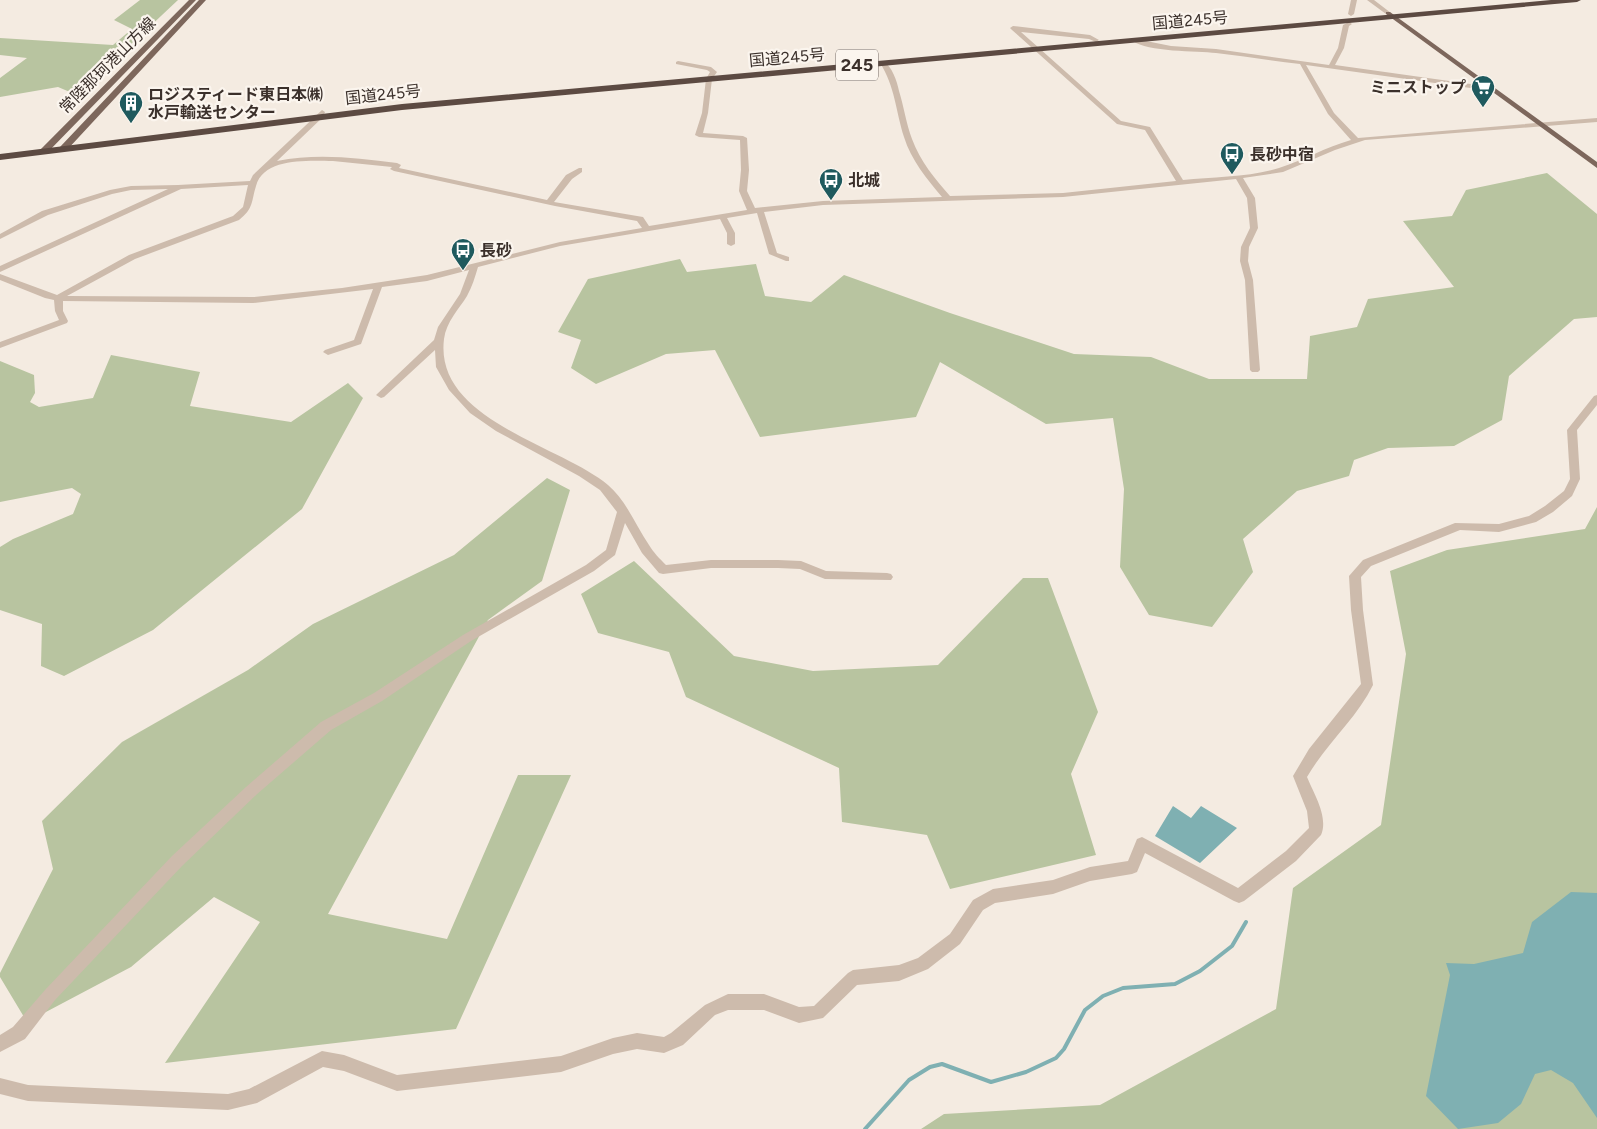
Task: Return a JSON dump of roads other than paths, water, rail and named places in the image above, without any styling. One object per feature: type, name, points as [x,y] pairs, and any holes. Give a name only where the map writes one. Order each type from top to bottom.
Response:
[{"type":"highway","name":"国道245号","points":[[0,157],[66,146],[321,114],[1036,47],[1136,41],[1539,0]]},
{"type":"highway","name":"国道245号","points":[[711,77],[883,63],[1096,40],[1578,0]]},
{"type":"highway","name":"国道245号","points":[[0,152],[45,149]]},
{"type":"main road","name":"常陸那珂港山方線","points":[[45,149],[193,0]]},
{"type":"main road","name":"常陸那珂港山方線","points":[[66,146],[203,0]]},
{"type":"main road","points":[[1391,15],[1597,166]]},
{"type":"street","points":[[1351,14],[1354,0]]},
{"type":"street","points":[[1370,0],[1391,15]]},
{"type":"street","points":[[1332,66],[1341,48],[1346,25],[1349,24]]},
{"type":"street","points":[[1096,40],[1090,37],[1013,28],[1119,123],[1148,128],[1181,183]]},
{"type":"street","points":[[1136,41],[1171,48],[1216,51],[1492,89]]},
{"type":"street","points":[[678,63],[709,68],[711,77],[706,113],[699,135],[743,138],[745,170],[743,190],[756,210],[773,254],[786,259]]},
{"type":"street","points":[[883,63],[898,95],[904,128],[918,162],[948,199]]},
{"type":"street","points":[[1302,63],[1320,97],[1338,123],[1356,140]]},
{"type":"street","points":[[58,298],[132,257],[236,218],[246,211],[251,200],[252,183],[321,114]]},
{"type":"street","points":[[0,276],[37,293],[58,298],[253,300],[378,286],[427,278],[534,250],[756,210],[823,203],[1063,195],[1238,177],[1280,170],[1356,140],[1390,135],[1597,120]]},
{"type":"street","points":[[268,166],[315,159],[347,159],[392,164],[398,165],[394,169],[550,202],[640,218],[647,229]]},
{"type":"street","points":[[550,202],[569,177],[579,170]]},
{"type":"street","points":[[1238,177],[1251,198],[1254,228],[1244,247],[1244,261],[1249,280],[1255,370]]},
{"type":"street","points":[[0,237],[45,213],[110,192],[131,188],[252,183]]},
{"type":"street","points":[[0,269],[180,187]]},
{"type":"street","points":[[722,216],[731,233],[731,244]]},
{"type":"street","points":[[475,265],[465,293],[444,323],[439,341],[440,361],[445,377],[455,394],[476,413],[606,488],[646,550],[663,570],[711,564],[778,564],[801,565],[825,575],[887,577]]},
{"type":"street","points":[[328,352],[358,342],[378,286]]},
{"type":"street","points":[[0,345],[64,321],[59,311],[58,298]]},
{"type":"street","points":[[381,395],[439,341]]},
{"type":"street","points":[[0,1086],[28,1093],[228,1102],[251,1097],[322,1060],[344,1062],[397,1083],[561,1064],[613,1046],[637,1041],[664,1045],[677,1039],[710,1010],[728,1002],[764,1002],[799,1015],[818,1013],[853,978],[898,973],[923,964],[955,939],[978,905],[993,896],[1053,887],[1090,874],[1132,867],[1142,844],[1239,896],[1291,856],[1316,830],[1314,811],[1300,776],[1314,753],[1350,709],[1366,685],[1365,661],[1357,610],[1356,576],[1367,563],[1459,526],[1498,528],[1532,519],[1549,508],[1568,493],[1575,479],[1572,430],[1597,398]]},
{"type":"street","points":[[0,1044],[19,1033],[50,995],[177,861],[251,791],[326,726],[378,697],[467,638],[590,568],[611,552],[622,511]]},
{"type":"water","points":[[1173,806],[1191,818],[1201,806],[1237,828],[1200,863],[1155,836]]},
{"type":"water","points":[[1571,892],[1597,893],[1597,1118],[1573,1083],[1551,1070],[1535,1074],[1521,1104],[1498,1123],[1458,1129],[1426,1096],[1450,975],[1446,963],[1474,964],[1523,953],[1532,922]]},
{"type":"waterway","points":[[865,1129],[909,1080],[930,1067],[942,1064],[991,1082],[1026,1072],[1056,1058],[1064,1049],[1085,1010],[1103,996],[1123,988],[1175,984],[1200,971],[1232,946],[1246,922]]},
{"type":"place","name":"ミニストップ","points":[[1483,108]]},
{"type":"place","name":"ロジスティード東日本㈱ 水戸輸送センター","points":[[131,124]]},
{"type":"place","name":"長砂中宿","points":[[1232,175]]},
{"type":"place","name":"北城","points":[[831,201]]},
{"type":"place","name":"長砂","points":[[463,271]]}]
